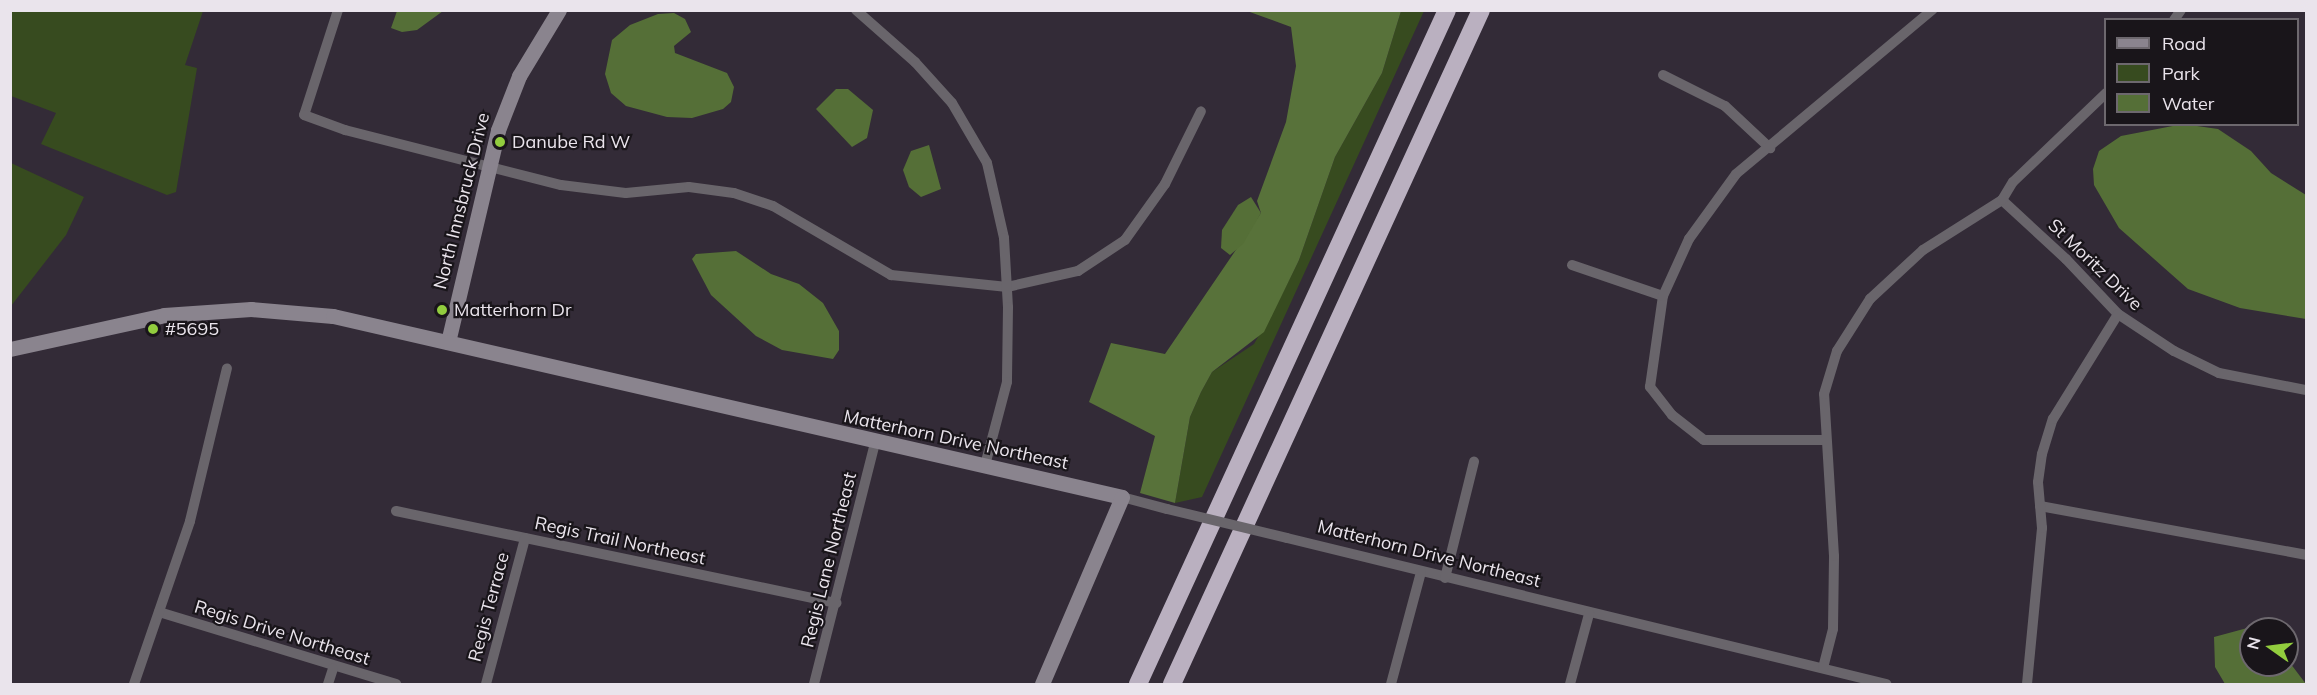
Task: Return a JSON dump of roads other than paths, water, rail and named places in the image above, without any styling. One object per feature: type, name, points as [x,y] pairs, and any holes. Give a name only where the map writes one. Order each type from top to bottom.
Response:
[{"type":"highway","points":[[1138,684],[1447,10]]},
{"type":"highway","points":[[1172,684],[1480,10]]},
{"type":"street","points":[[338,10],[304,115],[561,185],[626,193],[689,187],[734,193],[773,206],[891,275],[1007,287],[1078,271],[1125,240],[1165,184],[1201,111]]},
{"type":"street","name":"North Innsbruck Drive","points":[[448,342],[498,129],[519,76],[559,10]]},
{"type":"street","points":[[856,10],[915,62],[952,103],[987,163],[1004,237],[1007,287],[1007,382],[985,465]]},
{"type":"street","points":[[1824,441],[1704,440],[1672,415],[1650,387],[1663,296],[1689,239],[1736,174],[1770,148],[1932,10]]},
{"type":"street","points":[[1664,75],[1725,106],[1770,148]]},
{"type":"street","points":[[1823,668],[1833,629],[1834,556],[1824,441],[1824,394],[1837,351],[1870,298],[1923,250],[2001,200],[2013,182],[2104,95]]},
{"type":"street","name":"St Moritz Drive","points":[[2001,200],[2066,259],[2118,315],[2219,374],[2307,390]]},
{"type":"street","points":[[1572,265],[1663,296]]},
{"type":"street","name":"Matterhorn Drive Northeast","points":[[10,349],[164,315],[251,309],[333,316],[875,443],[985,465],[1122,497],[1589,614],[1886,684]]},
{"type":"street","points":[[2027,684],[2040,506],[2038,482],[2053,419],[2118,315]]},
{"type":"street","points":[[134,684],[190,521],[227,368]]},
{"type":"street","name":"Regis Lane Northeast","points":[[814,684],[837,603],[875,443]]},
{"type":"street","points":[[1445,578],[1474,462]]},
{"type":"street","points":[[1042,684],[1122,497]]},
{"type":"street","points":[[2040,506],[2180,534],[2307,555]]},
{"type":"street","name":"Regis Trail Northeast","points":[[396,511],[837,603]]},
{"type":"street","name":"Regis Terrace","points":[[486,684],[525,538]]},
{"type":"street","points":[[1391,684],[1421,572]]},
{"type":"street","name":"Regis Drive Northeast","points":[[159,612],[333,669],[396,684]]},
{"type":"street","points":[[1570,684],[1589,614]]},
{"type":"street","points":[[328,684],[333,669]]},
{"type":"water","points":[[397,10],[443,11],[417,30],[402,32],[391,28]]},
{"type":"water","points":[[674,13],[685,19],[691,32],[674,46],[675,53],[727,73],[734,87],[731,102],[723,109],[692,118],[667,117],[626,106],[611,93],[605,74],[612,40],[630,25],[658,14]]},
{"type":"water","points":[[836,89],[848,89],[873,110],[867,138],[852,147],[816,109]]},
{"type":"water","points":[[2173,126],[2218,129],[2251,151],[2271,173],[2306,195],[2306,319],[2240,308],[2188,289],[2119,228],[2094,185],[2093,169],[2099,151],[2121,136]]},
{"type":"water","points":[[929,145],[941,189],[921,197],[909,187],[903,170],[911,151]]},
{"type":"water","points":[[1251,197],[1261,213],[1243,244],[1230,255],[1221,248],[1222,230],[1238,205]]},
{"type":"water","points":[[736,251],[771,274],[799,284],[823,303],[839,331],[839,350],[833,359],[782,350],[756,336],[711,295],[692,259],[696,254]]},
{"type":"water","points":[[2239,630],[2239,677],[2299,677],[2299,675],[2306,684],[2225,684],[2215,667],[2214,637]]},
{"type":"place","name":"Danube Rd W","points":[[500,142]]},
{"type":"place","name":"Matterhorn Dr","points":[[442,310]]},
{"type":"place","name":"#5695","points":[[153,329]]}]
